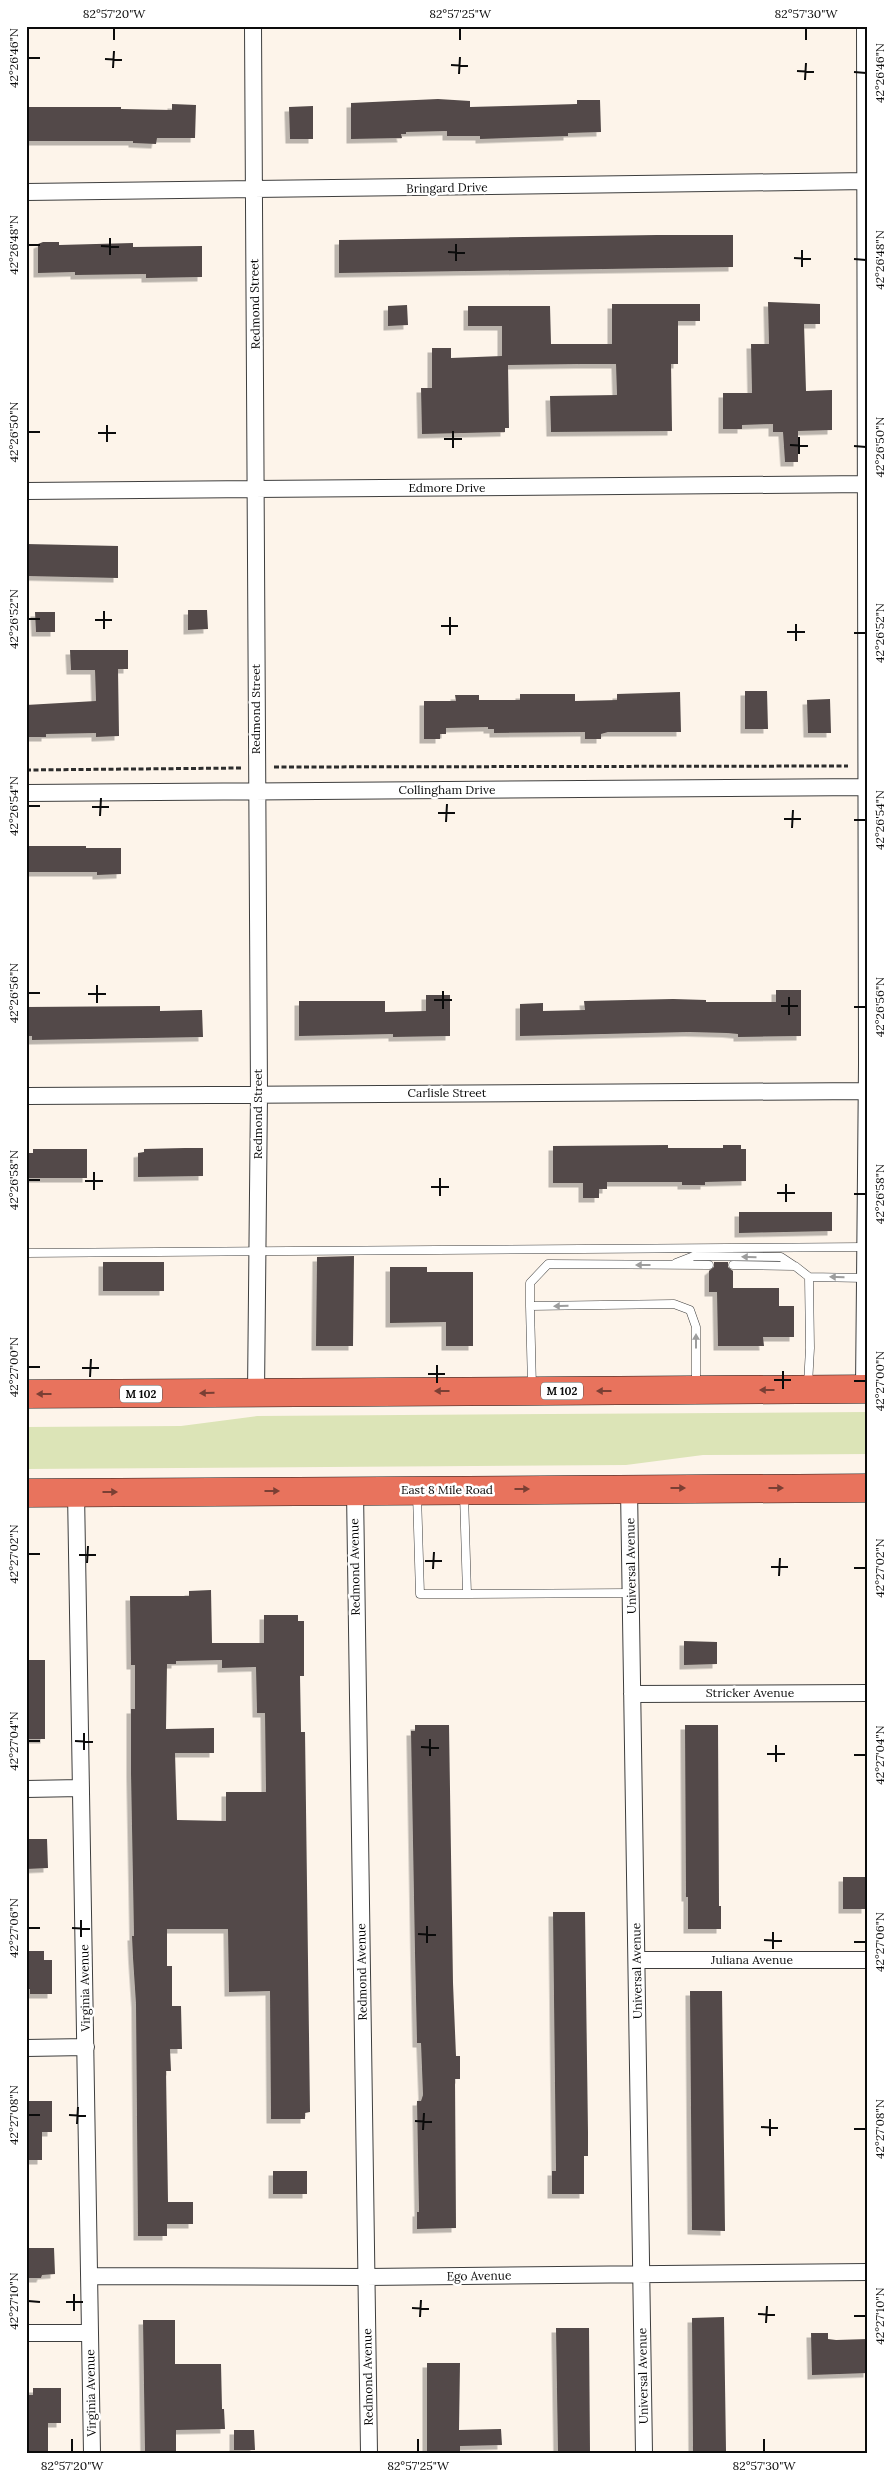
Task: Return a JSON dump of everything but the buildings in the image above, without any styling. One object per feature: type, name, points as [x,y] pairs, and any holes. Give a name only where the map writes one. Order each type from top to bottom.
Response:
[{"type":"highway","name":"M 102","points":[[26,1394],[866,1389]]},
{"type":"highway","name":"East 8 Mile Road","points":[[26,1493],[868,1488]]},
{"type":"street","name":"Redmond Street","points":[[253,26],[259,1094],[256,1392]]},
{"type":"street","points":[[865,26],[867,181],[866,1389]]},
{"type":"street","name":"Bringard Drive","points":[[26,192],[867,181]]},
{"type":"street","name":"Edmore Drive","points":[[26,491],[867,484]]},
{"type":"street","name":"Collingham Drive","points":[[26,793],[867,787]]},
{"type":"street","name":"Carlisle Street","points":[[26,1096],[867,1091]]},
{"type":"street","name":"Universal Avenue","points":[[629,1489],[644,2453]]},
{"type":"street","name":"Redmond Avenue","points":[[355,1491],[369,2453]]},
{"type":"street","name":"Virginia Avenue","points":[[76,1492],[92,2453]]},
{"type":"street","name":"Stricker Avenue","points":[[632,1694],[868,1692]]},
{"type":"street","points":[[26,1789],[81,1788]]},
{"type":"street","name":"Juliana Avenue","points":[[637,1960],[868,1960]]},
{"type":"street","points":[[26,2048],[86,2047]]},
{"type":"street","name":"Ego Avenue","points":[[90,2276],[366,2277],[868,2272]]},
{"type":"street","points":[[26,2333],[90,2333]]},
{"type":"lane","points":[[26,1253],[867,1247]]},
{"type":"lane","points":[[672,1265],[694,1256],[781,1257],[809,1277],[865,1278]]},
{"type":"lane","points":[[532,1391],[530,1283],[548,1264],[709,1265]]},
{"type":"lane","points":[[733,1265],[795,1266]]},
{"type":"lane","points":[[807,1389],[810,1348],[809,1277]]},
{"type":"lane","points":[[530,1306],[674,1304],[690,1310],[696,1327],[696,1390]]},
{"type":"lane","points":[[417,1490],[420,1594],[632,1593]]},
{"type":"lane","points":[[464,1490],[467,1594]]},
{"type":"path","points":[[26,770],[256,767],[867,766]]},
{"type":"green space","points":[[868,1412],[868,1454],[703,1455],[626,1465],[26,1469],[26,1427],[181,1426],[257,1416]]}]
